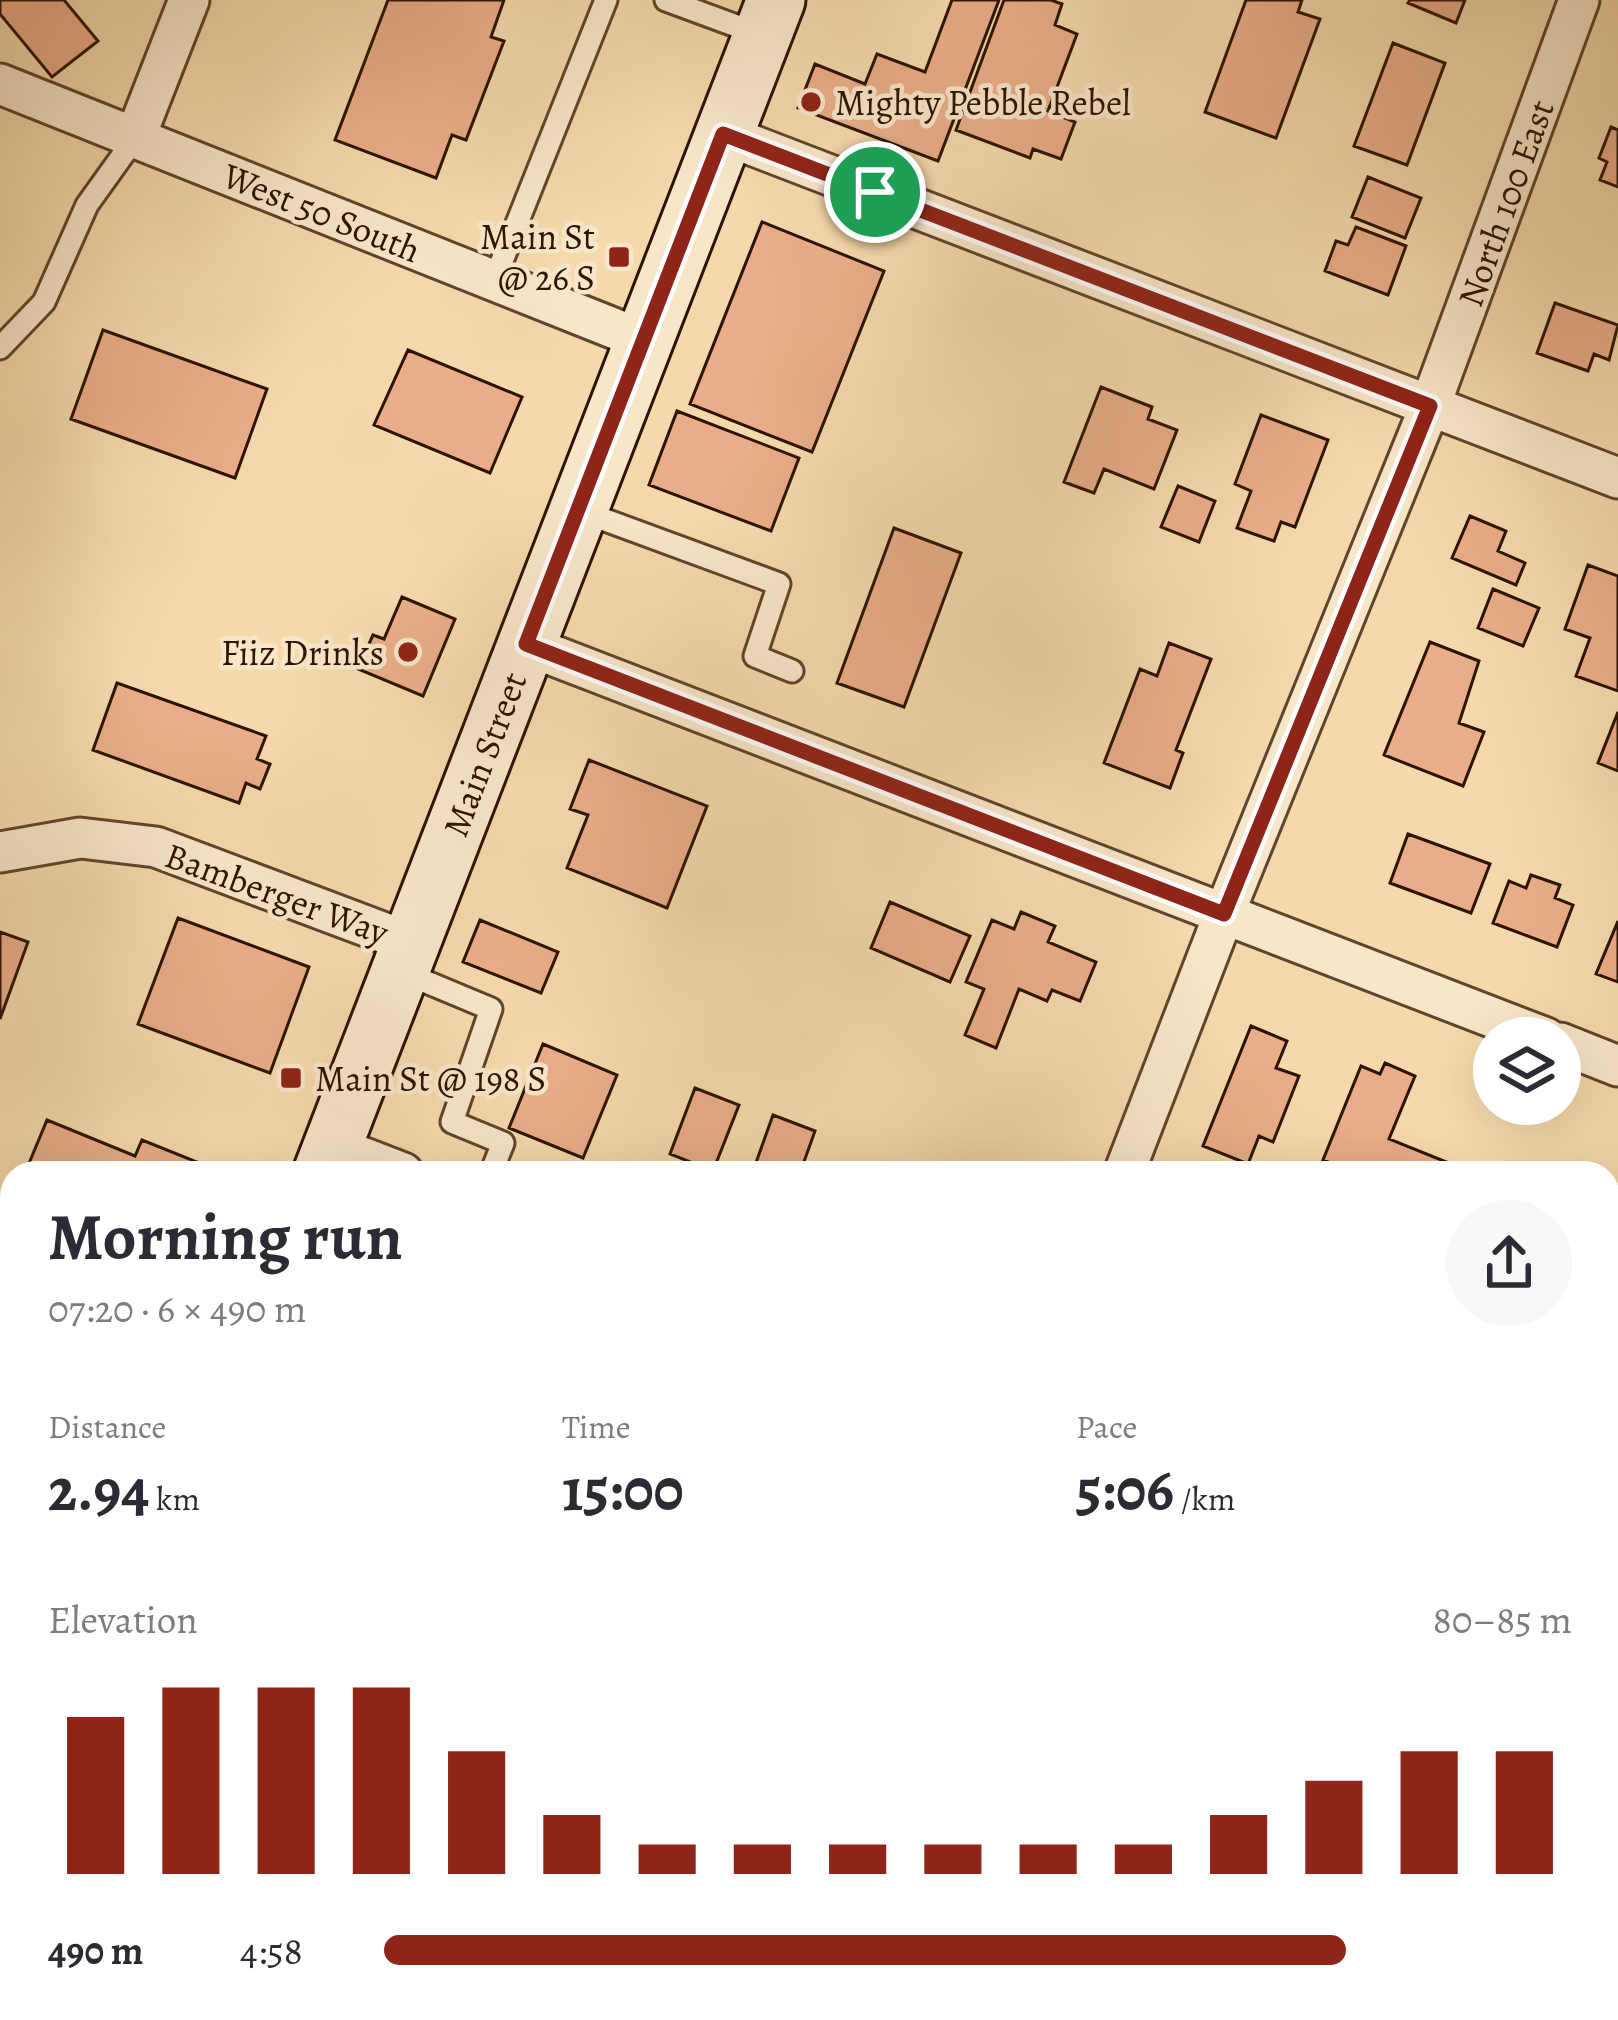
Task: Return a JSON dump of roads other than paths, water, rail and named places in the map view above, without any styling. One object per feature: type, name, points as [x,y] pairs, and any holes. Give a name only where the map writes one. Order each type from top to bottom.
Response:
[{"type":"main road","name":"Main Street","points":[[327,1159],[769,18]]},
{"type":"street","points":[[135,138],[189,0]]},
{"type":"street","name":"North 100 East","points":[[1129,1161],[1430,406],[1579,0]]},
{"type":"street","name":"West 50 South","points":[[0,84],[643,340]]},
{"type":"street","points":[[723,134],[1618,478]]},
{"type":"street","points":[[526,644],[1491,1017]]},
{"type":"street","name":"Bamberger Way","points":[[0,852],[80,838],[156,847],[406,957]]},
{"type":"street","points":[[1581,1051],[1618,1066]]},
{"type":"lane","points":[[494,281],[606,0]]},
{"type":"lane","points":[[666,0],[769,18]]},
{"type":"lane","points":[[0,348],[44,302],[87,205],[135,138]]},
{"type":"lane","points":[[578,510],[778,584],[755,656],[792,671]]},
{"type":"lane","points":[[406,957],[491,1009],[452,1122],[502,1143],[495,1161]]},
{"type":"place","name":"Mighty Pebble Rebel","points":[[811,102]]},
{"type":"place","name":"Main St @ 26 S","points":[[619,257]]},
{"type":"place","name":"Fiiz Drinks","points":[[408,652]]},
{"type":"place","name":"Main St @ 198 S","points":[[291,1078]]}]
